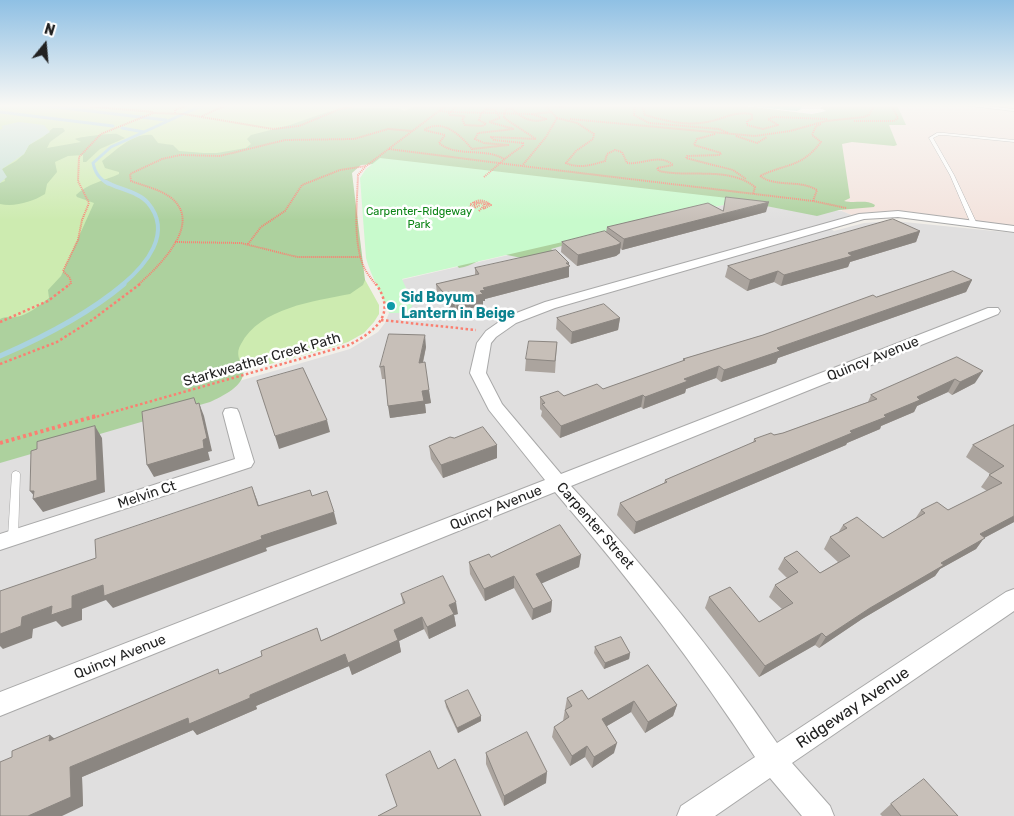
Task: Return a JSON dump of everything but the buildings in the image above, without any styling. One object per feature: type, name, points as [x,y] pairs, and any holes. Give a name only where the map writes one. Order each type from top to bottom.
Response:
[{"type":"street","points":[[491,334],[511,320],[550,305],[846,216],[970,224],[1014,229]]},
{"type":"street","name":"Quincy Avenue","points":[[0,704],[993,311]]},
{"type":"street","name":"Carpenter Street","points":[[491,334],[484,343],[478,372],[495,406],[662,606],[742,714],[773,761],[820,816]]},
{"type":"street","name":"Melvin Ct","points":[[7,540],[245,462],[231,413]]},
{"type":"street","name":"Ridgeway Avenue","points":[[692,816],[1014,599]]},
{"type":"lane","points":[[934,143],[952,175],[970,224]]},
{"type":"lane","points":[[7,540],[16,474]]},
{"type":"path","points":[[0,322],[40,304],[61,292],[71,283],[70,278],[63,271],[78,240],[82,220],[89,202],[77,182],[76,174],[79,157],[94,143]]},
{"type":"path","points":[[0,364],[56,343],[104,312],[143,283],[169,253],[182,227],[181,209],[166,193],[131,182],[130,174],[162,159],[180,155],[231,155],[274,143]]},
{"type":"path","points":[[396,143],[366,166],[358,175],[361,257],[367,273],[381,293],[385,303],[386,308],[381,320],[491,334]]},
{"type":"path","points":[[439,143],[447,149],[489,152],[504,159]]},
{"type":"path","points":[[465,143],[476,149],[508,145],[485,143]]},
{"type":"path","points":[[484,177],[504,159],[523,146],[523,143]]},
{"type":"path","points":[[522,166],[541,143]]},
{"type":"path","points":[[586,143],[576,151],[566,163],[571,166],[591,166],[605,161],[607,154],[615,150],[622,152],[623,160],[627,163],[634,164],[657,160],[670,162],[672,165],[657,168],[660,171],[686,175],[713,174],[732,176],[748,181]]},
{"type":"path","points":[[694,143],[694,145],[721,153],[687,156],[686,158],[733,170],[755,187],[753,194]]},
{"type":"path","points":[[813,201],[817,190],[813,186],[804,183],[770,181],[762,179],[760,176],[779,167],[793,165],[808,158],[820,143]]},
{"type":"path","points":[[388,149],[813,201],[846,216]]},
{"type":"path","points":[[248,244],[261,227],[285,211],[302,185],[340,170],[366,166]]},
{"type":"path","points":[[479,211],[478,209],[486,205],[479,203],[474,206],[474,203],[482,202],[488,204],[488,206],[482,209],[489,208],[491,204],[486,201],[478,201],[472,202],[470,206],[475,208],[480,205]]},
{"type":"path","points":[[175,242],[248,244],[297,257],[361,257]]},
{"type":"path","name":"Starkweather Creek Path","points":[[0,443],[341,349],[368,335],[381,320]]},
{"type":"shaded area","points":[[841,143],[1014,143],[1014,227],[894,212],[871,212],[852,215],[842,211]]},
{"type":"shaded area","points":[[745,200],[842,211],[852,215],[823,224],[834,231],[864,223],[894,221],[1014,233],[1014,816],[0,816],[0,450],[350,349],[378,332],[385,323],[389,313],[408,313],[411,297],[401,280]]},
{"type":"green space","points":[[0,143],[387,143],[342,175],[358,267],[379,305],[379,314],[364,333],[336,346],[0,438]]},
{"type":"green space","points":[[0,143],[32,143],[24,154],[2,169],[7,177],[0,183]]},
{"type":"green space","points":[[32,143],[49,143],[47,148],[75,143],[113,143],[100,149],[86,162],[83,162],[83,155],[68,156],[55,162],[57,172],[47,184],[45,194],[40,197],[17,204],[0,204],[0,183],[5,181],[2,169],[24,154],[29,145]]},
{"type":"green space","points":[[125,143],[159,143],[173,145],[179,151],[204,153],[217,153],[246,148],[251,144],[847,143],[842,144],[850,198],[844,201],[867,202],[875,205],[874,207],[839,210],[817,216],[761,205],[716,202],[551,249],[557,254],[530,259],[495,255],[459,268],[376,164],[361,165],[352,173],[365,280],[363,285],[350,294],[289,308],[261,322],[250,332],[239,348],[239,357],[243,369],[241,380],[232,390],[215,400],[0,463],[0,319],[25,314],[49,298],[48,290],[61,276],[94,203],[76,195],[91,185],[119,174],[119,172],[105,168],[102,161]]},
{"type":"green space","points":[[863,143],[896,143],[897,145]]},
{"type":"green space","name":"Carpenter-Ridgeway Park","points":[[380,158],[745,200],[402,279],[413,304],[408,313],[389,313],[366,258],[360,178],[366,169]]},
{"type":"waterway","points":[[108,184],[98,175],[93,163],[111,147],[120,143]]},
{"type":"waterway","points":[[106,182],[144,199],[155,214],[158,226],[157,237],[147,258],[140,268],[122,285]]},
{"type":"waterway","points":[[0,356],[65,324],[95,306],[124,284]]},
{"type":"place","name":"Sid Boyum Lantern in Beige","points":[[391,306]]}]
